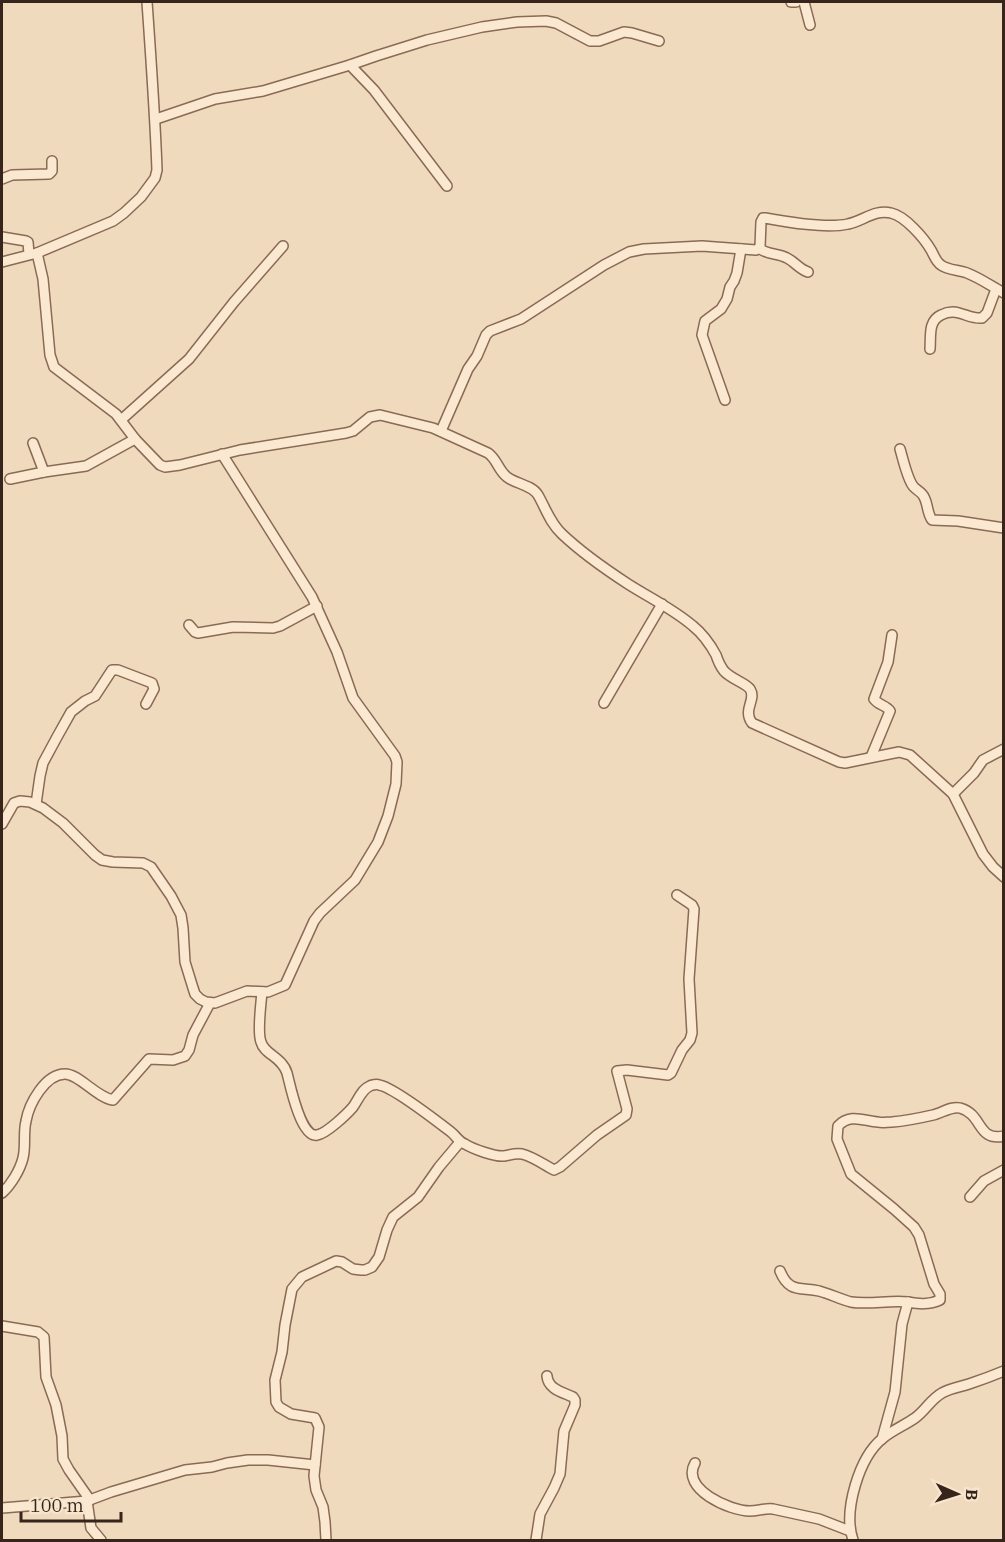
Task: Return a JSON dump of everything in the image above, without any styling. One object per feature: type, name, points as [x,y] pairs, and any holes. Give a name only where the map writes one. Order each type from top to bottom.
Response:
[{"type":"street","points":[[2,262],[33,253],[113,221],[141,198],[155,178],[157,170],[156,118],[147,2]]},
{"type":"street","points":[[791,2],[796,2]]},
{"type":"street","points":[[804,2],[810,25]]},
{"type":"street","points":[[156,118],[215,99],[263,91],[427,40],[482,27],[546,21],[556,23],[590,41],[599,41],[624,32],[660,41]]},
{"type":"street","points":[[350,65],[374,90],[447,186]]},
{"type":"street","points":[[2,179],[12,175],[49,174],[52,171],[52,161]]},
{"type":"street","points":[[759,248],[763,218],[817,225],[837,225],[848,224],[871,215],[895,213],[922,238],[942,267],[969,274],[1000,291],[982,318],[975,319],[950,312],[934,319],[930,349]]},
{"type":"street","points":[[2,237],[28,242],[33,253],[43,279],[50,355],[54,367],[103,403],[121,420],[156,462],[165,467],[260,446],[346,433],[353,431],[370,417],[380,415],[441,431],[491,454],[499,469],[509,479],[538,494],[552,521],[572,543],[629,585],[662,604],[694,627],[706,639],[729,677],[751,690],[752,697],[747,714],[752,723],[839,762],[845,763],[899,752],[910,755],[952,794],[983,854],[1004,877]]},
{"type":"street","points":[[121,420],[189,359],[234,302],[283,246]]},
{"type":"street","points":[[441,431],[468,369],[490,331],[521,320],[604,265],[629,252],[644,249],[680,246],[718,246],[752,250],[759,248]]},
{"type":"street","points":[[759,248],[764,252],[785,257],[800,269],[808,272]]},
{"type":"street","points":[[725,400],[702,335],[705,321],[724,304],[737,273],[741,249]]},
{"type":"street","points":[[10,478],[86,466],[135,439]]},
{"type":"street","points":[[33,443],[44,472]]},
{"type":"street","points":[[900,449],[911,482],[923,494],[932,520],[958,521],[1004,528]]},
{"type":"street","points":[[2,824],[14,803],[20,801],[36,804],[63,823],[102,860],[143,863],[151,867],[181,915],[185,962],[195,994],[210,1003],[247,991],[268,992],[285,985],[314,921],[355,880],[378,842],[388,816],[396,784],[398,767],[395,756],[353,698],[337,652],[317,606],[222,454]]},
{"type":"street","points":[[604,703],[662,604]]},
{"type":"street","points":[[189,625],[198,633],[233,627],[273,628],[317,606]]},
{"type":"street","points":[[871,757],[890,711],[874,698],[888,662],[892,635]]},
{"type":"street","points":[[36,804],[44,763],[71,712],[95,696],[110,673],[115,669],[152,683],[154,689],[146,704]]},
{"type":"street","points":[[952,794],[974,774],[983,760],[1004,749]]},
{"type":"street","points":[[262,992],[261,1044],[285,1068],[298,1112],[309,1132],[320,1134],[348,1113],[364,1090],[370,1085],[378,1084],[413,1104],[465,1145],[500,1156],[518,1153],[526,1155],[552,1170],[557,1170],[597,1135],[626,1115],[627,1109],[617,1071],[627,1070],[664,1075],[671,1073],[682,1050],[690,1040],[692,1027],[689,980],[694,909],[692,905],[677,895]]},
{"type":"street","points":[[2,1193],[19,1168],[24,1150],[26,1120],[35,1098],[48,1080],[62,1074],[72,1075],[106,1098],[113,1100],[148,1059],[173,1060],[185,1056],[210,1003]]},
{"type":"street","points":[[780,1271],[789,1286],[819,1291],[850,1302],[894,1301],[930,1304],[940,1300],[920,1235],[894,1209],[851,1174],[837,1139],[838,1126],[844,1121],[857,1118],[893,1122],[958,1108],[969,1112],[990,1137],[1004,1136]]},
{"type":"street","points":[[326,1540],[326,1522],[315,1483],[319,1427],[316,1420],[311,1417],[291,1414],[279,1407],[276,1402],[275,1380],[292,1289],[302,1277],[336,1261],[353,1269],[365,1270],[372,1267],[379,1257],[393,1217],[418,1197],[460,1142]]},
{"type":"street","points":[[970,1197],[984,1181],[1004,1170]]},
{"type":"street","points":[[882,1439],[895,1392],[902,1324],[908,1302]]},
{"type":"street","points":[[2,1326],[38,1332],[44,1337],[46,1377],[56,1405],[62,1436],[63,1459],[89,1500],[91,1528],[101,1540]]},
{"type":"street","points":[[695,1463],[692,1477],[696,1485],[710,1497],[730,1506],[750,1511],[767,1508],[819,1519],[852,1536],[851,1507],[855,1486],[865,1461],[882,1439],[916,1417],[942,1393],[1004,1371]]},
{"type":"street","points":[[536,1540],[540,1514],[560,1474],[564,1431],[575,1405],[573,1397],[550,1386],[547,1376]]},
{"type":"street","points":[[2,1508],[89,1500],[184,1470],[248,1460],[315,1465]]}]
